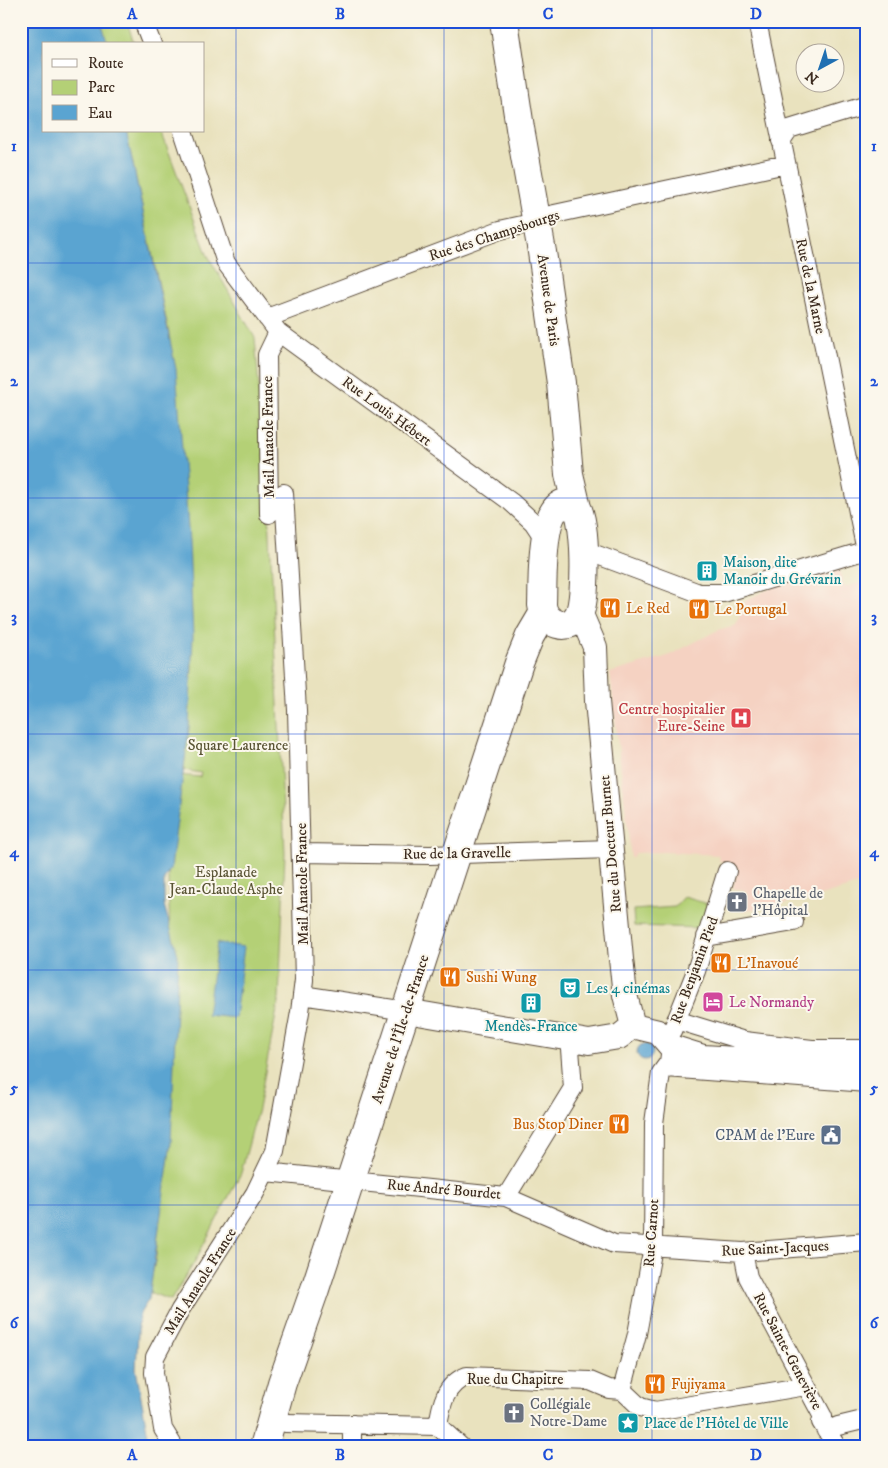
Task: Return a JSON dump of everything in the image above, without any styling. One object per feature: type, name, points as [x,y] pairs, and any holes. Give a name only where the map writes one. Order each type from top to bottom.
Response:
[{"type":"main road","name":"Avenue de Paris","points":[[492,21],[520,128]]},
{"type":"main road","name":"Avenue de Paris","points":[[504,21],[561,383],[569,474],[567,507]]},
{"type":"main road","name":"Avenue de l'Île-de-France","points":[[264,1447],[282,1383],[406,1011],[461,854],[509,697],[530,636],[562,619],[584,550],[583,523],[567,507],[552,515],[545,540],[562,619]]},
{"type":"main road","name":"Rue du Docteur Burnet","points":[[562,619],[595,647],[625,995],[633,1026]]},
{"type":"main road","points":[[406,1011],[589,1042],[619,1037],[633,1026],[658,1032],[668,1050],[703,1057],[867,1067]]},
{"type":"main road","name":"Avenue de l'Île-de-France","points":[[282,1435],[288,1410],[290,1361]]},
{"type":"street","points":[[143,21],[151,42]]},
{"type":"street","name":"Rue de la Marne","points":[[757,21],[866,551]]},
{"type":"street","points":[[781,141],[789,129],[867,106]]},
{"type":"street","name":"Rue Louis Hébert","points":[[183,132],[226,263],[278,332],[511,502],[533,522],[545,540]]},
{"type":"street","name":"Rue des Champsbourgs","points":[[267,318],[500,230],[527,224],[536,218],[786,164]]},
{"type":"street","name":"Mail Anatole France","points":[[174,1447],[163,1429],[154,1373],[155,1357],[180,1310],[226,1241],[266,1172],[279,1135],[302,995],[302,853],[297,710],[284,492],[269,514],[267,355],[278,332]]},
{"type":"street","name":"Rue Louis Hébert","points":[[511,502],[529,510],[567,507]]},
{"type":"street","points":[[584,550],[699,593],[724,593],[866,551]]},
{"type":"street","name":"Rue de la Gravelle","points":[[302,853],[461,854],[611,849]]},
{"type":"street","name":"Rue Benjamin Pied","points":[[668,1050],[727,871]]},
{"type":"street","points":[[706,937],[794,922]]},
{"type":"street","points":[[302,995],[406,1011]]},
{"type":"street","name":"Rue André Bourdet","points":[[266,1172],[506,1197],[574,1088],[570,1049],[572,1040]]},
{"type":"street","points":[[668,1050],[745,1041],[812,1049],[867,1049]]},
{"type":"street","points":[[668,1050],[867,1083]]},
{"type":"street","name":"Rue Carnot","points":[[622,1390],[637,1334],[653,1246],[654,1123],[668,1050]]},
{"type":"street","name":"Rue Saint-Jacques","points":[[506,1197],[614,1244],[743,1252],[867,1242]]},
{"type":"street","name":"Rue Sainte-Geneviève","points":[[743,1252],[748,1277],[823,1417],[821,1422],[826,1432],[837,1447]]},
{"type":"street","name":"Rue du Chapitre","points":[[438,1426],[447,1390],[458,1379],[467,1376],[590,1381],[609,1389],[622,1390]]},
{"type":"street","points":[[622,1390],[640,1407],[655,1411],[806,1386]]},
{"type":"street","points":[[826,1432],[838,1426],[867,1419]]},
{"type":"street","points":[[282,1435],[352,1424],[438,1426],[461,1447]]},
{"type":"street","points":[[352,1424],[352,1447]]},
{"type":"shaded area","name":"Centre hospitalier Eure-Seine","points":[[839,569],[844,587],[867,581],[867,882],[817,897],[743,911],[748,892],[733,888],[738,867],[718,860],[719,855],[664,852],[636,853],[631,858],[610,673],[668,656],[718,630],[736,625],[746,600],[777,585]]},
{"type":"green space","points":[[98,21],[127,21],[133,42],[103,42]]},
{"type":"green space","points":[[126,132],[161,132],[207,254],[255,338],[269,514],[285,853],[279,999],[258,1109],[241,1173],[194,1263],[171,1300],[148,1292],[156,1258],[174,1040],[168,878],[178,775],[200,777],[201,773],[184,770],[192,668],[169,333]]},
{"type":"green space","points":[[684,897],[708,904],[701,928],[634,926],[633,910],[675,907]]},
{"type":"water","points":[[21,21],[101,21],[107,42],[42,42],[42,132],[126,132],[176,369],[189,541],[193,636],[189,728],[171,868],[164,879],[164,905],[178,955],[171,1143],[149,1299],[139,1315],[136,1369],[150,1447],[21,1447]]},
{"type":"water","points":[[217,943],[244,947],[235,1018],[207,1015]]},
{"type":"water","points":[[645,1044],[651,1046],[653,1052],[651,1058],[645,1060],[639,1058],[637,1052],[639,1046]]},
{"type":"place","name":"Maison, dite Manoir du Grévarin","points":[[707,571]]},
{"type":"place","name":"Le Red","points":[[610,608]]},
{"type":"place","name":"Le Portugal","points":[[699,609]]},
{"type":"place","name":"Centre hospitalier Eure-Seine","points":[[741,718]]},
{"type":"place","name":"Chapelle de l'Hôpital","points":[[737,902]]},
{"type":"place","name":"L’Inavoué","points":[[721,963]]},
{"type":"place","name":"Sushi Wung","points":[[450,977]]},
{"type":"place","name":"Les 4 cinémas","points":[[570,988]]},
{"type":"place","name":"Le Normandy","points":[[713,1002]]},
{"type":"place","name":"Mendès-France","points":[[531,1003]]},
{"type":"place","name":"Bus Stop Diner","points":[[619,1124]]},
{"type":"place","name":"CPAM de l'Eure","points":[[831,1135]]},
{"type":"place","name":"Fujiyama","points":[[655,1384]]},
{"type":"place","name":"Collégiale Notre-Dame","points":[[514,1413]]},
{"type":"place","name":"Place de l'Hôtel de Ville","points":[[628,1423]]},
{"type":"park label","name":"Square Laurence","points":[[238,745]]},
{"type":"park label","name":"Esplanade Jean-Claude Asphe","points":[[226,880]]}]
